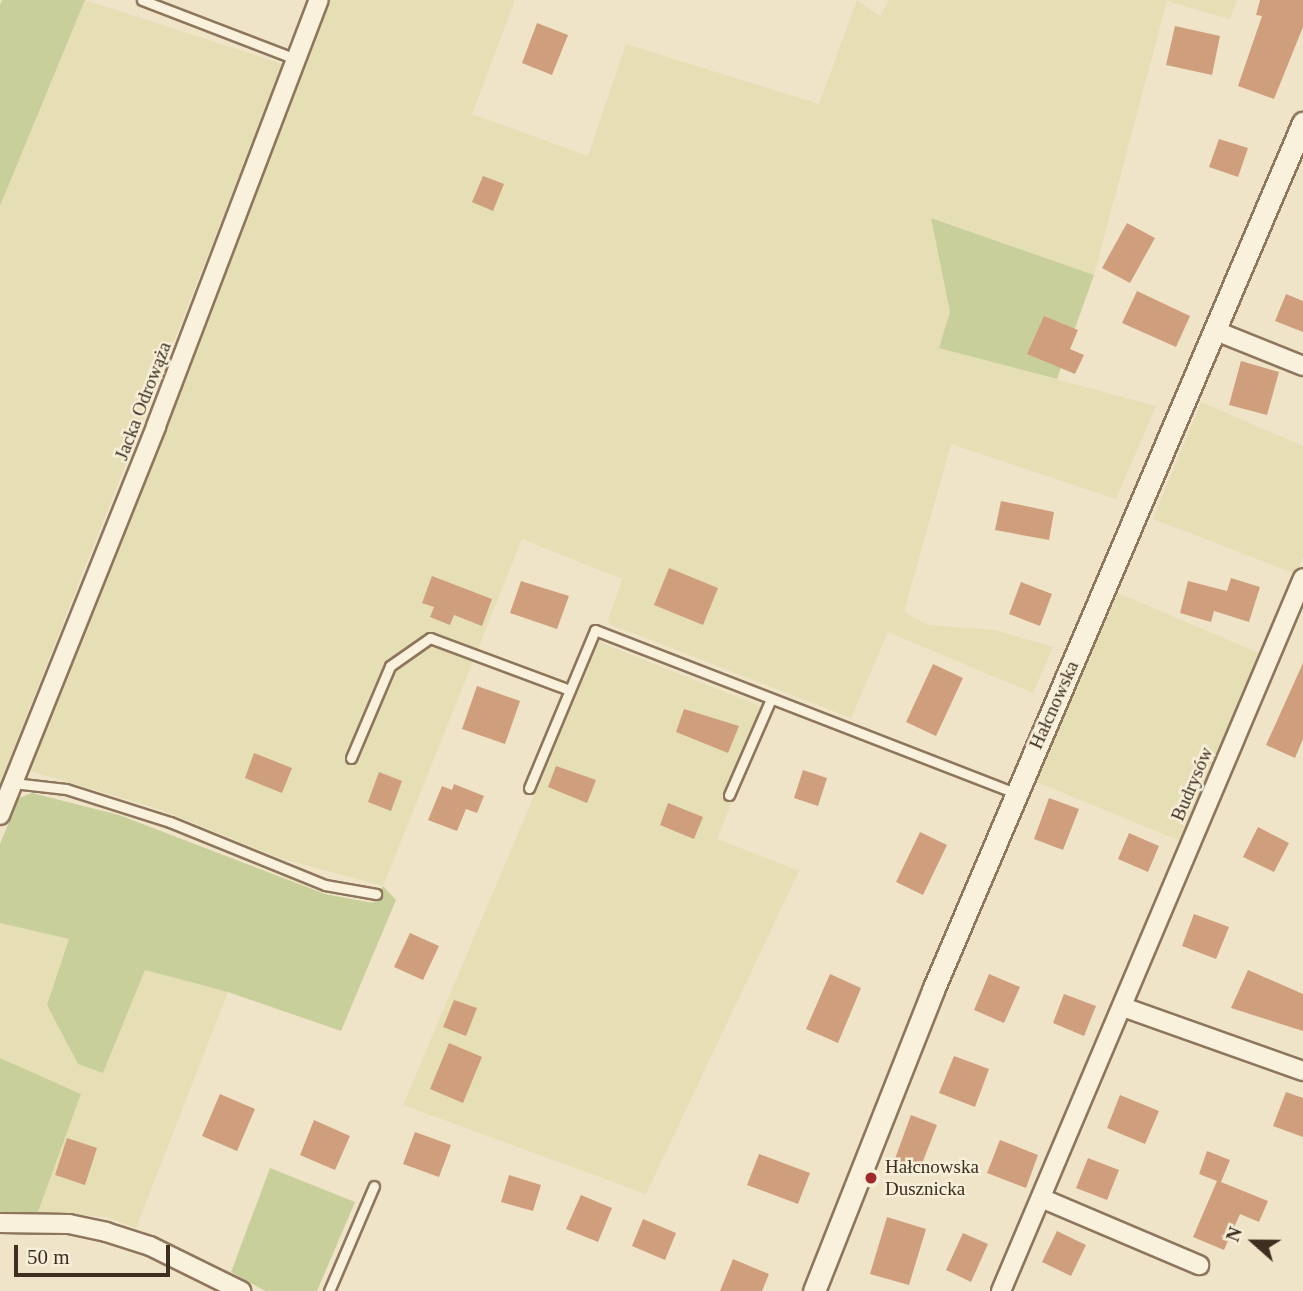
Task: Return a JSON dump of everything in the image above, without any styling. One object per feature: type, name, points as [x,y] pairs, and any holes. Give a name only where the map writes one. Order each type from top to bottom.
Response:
[{"type":"street","name":"Jacka Odrowąża","points":[[0,815],[319,0]]},
{"type":"street","name":"Hałcnowska","points":[[814,1291],[858,1172],[1016,793],[1303,123]]},
{"type":"street","points":[[1216,331],[1303,366]]},
{"type":"street","name":"Budrysów","points":[[1001,1291],[1303,578]]},
{"type":"street","points":[[1123,1007],[1303,1071]]},
{"type":"street","points":[[1041,1198],[1199,1265]]},
{"type":"street","points":[[0,1223],[69,1224],[106,1231],[162,1251],[242,1291]]},
{"type":"lane","points":[[142,0],[296,59]]},
{"type":"lane","points":[[528,788],[595,631],[1016,793]]},
{"type":"lane","points":[[351,758],[390,666],[430,638],[570,690]]},
{"type":"lane","points":[[729,795],[771,699]]},
{"type":"lane","points":[[13,783],[66,789],[170,822],[325,885],[376,894]]},
{"type":"lane","points":[[329,1291],[374,1186]]},
{"type":"shaded area","points":[[85,0],[283,64],[0,783],[0,206]]},
{"type":"shaded area","points":[[330,0],[515,0],[472,114],[588,156],[626,44],[819,104],[857,0],[880,16],[889,0],[1237,0],[1230,19],[1167,1],[1094,275],[931,218],[950,312],[940,348],[1156,406],[1116,499],[951,444],[904,612],[928,625],[995,630],[1053,647],[1033,693],[888,632],[851,718],[607,623],[622,579],[522,539],[383,886],[280,858],[159,809],[30,771]]},
{"type":"shaded area","points":[[1201,402],[1303,446],[1303,557],[1296,574],[1153,519]]},
{"type":"shaded area","points":[[1118,593],[1261,654],[1183,842],[1034,781]]},
{"type":"shaded area","points":[[599,642],[770,710],[717,839],[799,871],[646,1194],[403,1105]]},
{"type":"shaded area","points":[[0,923],[69,939],[103,1073],[145,970],[228,992],[136,1228],[106,1217],[38,1212],[81,1094],[0,1058]]},
{"type":"green space","points":[[2,0],[85,0],[0,206],[0,5]]},
{"type":"green space","points":[[931,218],[1094,275],[1057,379],[939,348],[950,312]]},
{"type":"green space","points":[[32,793],[119,815],[325,894],[373,903],[383,886],[396,900],[341,1031],[228,992],[145,970],[103,1073],[78,1064],[47,1005],[69,939],[0,923],[0,844],[19,798]]},
{"type":"green space","points":[[0,1058],[81,1094],[38,1212],[0,1212]]},
{"type":"green space","points":[[270,1168],[355,1202],[317,1291],[265,1291],[231,1272]]},
{"type":"building","points":[[1260,0],[1303,0],[1303,27],[1274,99],[1238,86],[1262,16],[1256,15]]},
{"type":"building","points":[[537,23],[568,35],[552,75],[522,63]]},
{"type":"building","points":[[1175,26],[1220,36],[1212,75],[1166,65]]},
{"type":"building","points":[[1219,139],[1248,148],[1238,177],[1209,167]]},
{"type":"building","points":[[483,176],[504,184],[493,211],[472,202]]},
{"type":"building","points":[[1127,223],[1155,238],[1130,283],[1102,268]]},
{"type":"building","points":[[1137,291],[1190,316],[1176,347],[1122,323]]},
{"type":"building","points":[[1286,294],[1303,301],[1303,332],[1275,321]]},
{"type":"building","points":[[1044,316],[1078,330],[1070,349],[1084,355],[1075,374],[1027,354]]},
{"type":"building","points":[[1241,361],[1279,372],[1267,415],[1229,405]]},
{"type":"building","points":[[1001,501],[1054,512],[1049,540],[995,530]]},
{"type":"building","points":[[669,568],[718,588],[703,625],[654,605]]},
{"type":"building","points":[[432,576],[492,599],[482,626],[454,615],[450,625],[430,617],[434,607],[422,603]]},
{"type":"building","points":[[1231,578],[1260,587],[1249,622],[1214,611],[1211,622],[1180,613],[1188,581],[1227,591]]},
{"type":"building","points":[[521,581],[569,596],[557,629],[510,613]]},
{"type":"building","points":[[1021,582],[1052,594],[1040,626],[1009,614]]},
{"type":"building","points":[[1303,663],[1303,739],[1295,758],[1266,745]]},
{"type":"building","points":[[933,664],[963,678],[936,736],[906,722]]},
{"type":"building","points":[[477,686],[520,701],[505,744],[462,729]]},
{"type":"building","points":[[684,709],[739,726],[728,753],[676,732]]},
{"type":"building","points":[[254,753],[292,768],[282,793],[245,778]]},
{"type":"building","points":[[556,766],[596,780],[587,803],[548,787]]},
{"type":"building","points":[[803,770],[827,778],[818,806],[794,798]]},
{"type":"building","points":[[379,772],[402,781],[391,811],[368,802]]},
{"type":"building","points":[[454,784],[484,796],[477,813],[466,809],[457,831],[428,820],[442,786],[452,790]]},
{"type":"building","points":[[1049,798],[1079,809],[1063,850],[1034,839]]},
{"type":"building","points":[[668,803],[703,817],[694,839],[660,825]]},
{"type":"building","points":[[1258,827],[1289,843],[1274,872],[1243,857]]},
{"type":"building","points":[[920,832],[947,845],[923,895],[896,882]]},
{"type":"building","points":[[1129,833],[1159,846],[1148,872],[1118,859]]},
{"type":"building","points":[[1194,914],[1229,927],[1216,959],[1182,946]]},
{"type":"building","points":[[410,933],[439,946],[423,980],[394,967]]},
{"type":"building","points":[[1248,970],[1303,994],[1303,1031],[1231,1008]]},
{"type":"building","points":[[830,974],[861,988],[838,1043],[806,1029]]},
{"type":"building","points":[[989,974],[1020,987],[1004,1023],[974,1010]]},
{"type":"building","points":[[1064,994],[1096,1006],[1084,1036],[1053,1023]]},
{"type":"building","points":[[454,1000],[477,1008],[466,1036],[443,1027]]},
{"type":"building","points":[[449,1043],[482,1057],[463,1103],[430,1089]]},
{"type":"building","points":[[954,1056],[989,1069],[975,1107],[939,1093]]},
{"type":"building","points":[[1286,1092],[1303,1098],[1303,1137],[1273,1126]]},
{"type":"building","points":[[220,1094],[255,1109],[237,1151],[202,1136]]},
{"type":"building","points":[[1120,1095],[1159,1111],[1145,1144],[1107,1128]]},
{"type":"building","points":[[911,1115],[937,1125],[918,1174],[893,1164]]},
{"type":"building","points":[[314,1120],[350,1136],[335,1170],[300,1155]]},
{"type":"building","points":[[415,1132],[451,1145],[439,1177],[403,1164]]},
{"type":"building","points":[[67,1138],[97,1148],[85,1185],[55,1175]]},
{"type":"building","points":[[1000,1140],[1038,1155],[1026,1188],[987,1173]]},
{"type":"building","points":[[1207,1151],[1230,1160],[1221,1182],[1268,1201],[1259,1222],[1240,1214],[1224,1250],[1193,1237],[1217,1181],[1199,1174]]},
{"type":"building","points":[[759,1154],[810,1173],[798,1204],[747,1185]]},
{"type":"building","points":[[1088,1158],[1119,1170],[1107,1200],[1076,1188]]},
{"type":"building","points":[[509,1175],[541,1185],[533,1211],[501,1202]]},
{"type":"building","points":[[581,1195],[612,1208],[598,1242],[566,1229]]},
{"type":"building","points":[[887,1217],[926,1229],[909,1285],[870,1274]]},
{"type":"building","points":[[643,1219],[676,1233],[665,1260],[632,1246]]},
{"type":"building","points":[[1057,1231],[1086,1245],[1071,1276],[1042,1262]]},
{"type":"building","points":[[963,1233],[988,1244],[971,1282],[946,1270]]},
{"type":"building","points":[[733,1259],[769,1274],[762,1291],[720,1291]]},
{"type":"place","name":"Hałcnowska Dusznicka","points":[[871,1178]]}]
